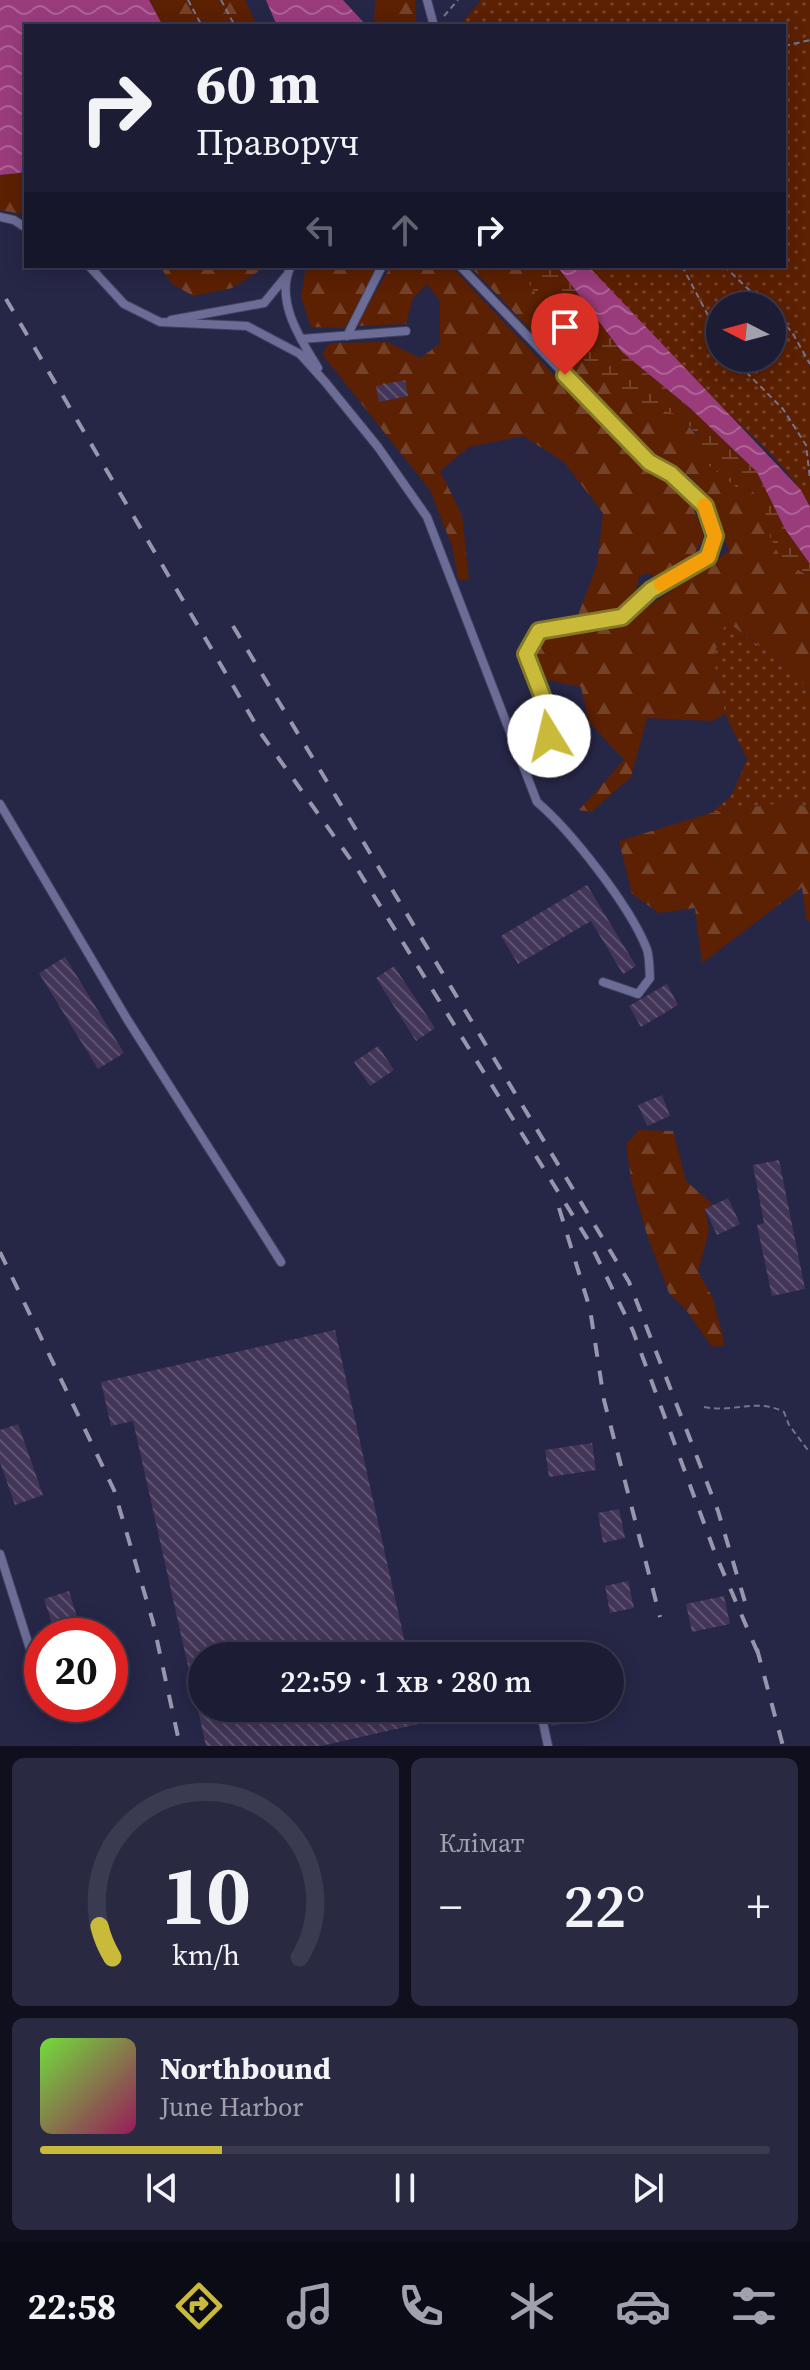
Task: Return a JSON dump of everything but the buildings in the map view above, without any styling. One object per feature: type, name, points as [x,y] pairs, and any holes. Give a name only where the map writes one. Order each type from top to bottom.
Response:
[{"type":"lane","points":[[427,0],[433,24]]},
{"type":"lane","points":[[0,217],[14,220],[24,227]]},
{"type":"lane","points":[[91,268],[124,304],[160,322],[247,326],[300,354],[378,447],[427,517],[537,802],[555,817],[620,903],[648,949],[650,978],[638,994],[603,982]]},
{"type":"lane","points":[[347,336],[381,268]]},
{"type":"lane","points":[[462,268],[649,462],[671,474],[705,506],[715,536],[708,557],[651,590],[622,617],[539,631],[526,654],[550,716],[549,736],[522,759]]},
{"type":"lane","points":[[160,322],[264,303],[289,270]]},
{"type":"lane","points":[[289,270],[286,304],[301,339],[326,383]]},
{"type":"lane","points":[[301,339],[406,331]]},
{"type":"lane","points":[[0,804],[127,1019],[281,1262]]},
{"type":"lane","points":[[0,1554],[24,1630]]},
{"type":"lane","points":[[543,1722],[548,1746]]},
{"type":"path","points":[[188,0],[201,24]]},
{"type":"path","points":[[221,0],[234,24]]},
{"type":"path","points":[[443,17],[458,0]]},
{"type":"path","points":[[786,46],[810,40]]},
{"type":"path","points":[[683,268],[706,311]]},
{"type":"path","points":[[726,268],[751,292]]},
{"type":"path","points":[[786,326],[810,364]]},
{"type":"path","points":[[746,372],[783,409],[806,445],[810,479]]},
{"type":"path","points":[[704,1407],[716,1410],[761,1403],[775,1408],[784,1412],[810,1453]]},
{"type":"green space","points":[[149,0],[245,0],[256,24],[162,24]]},
{"type":"green space","points":[[375,0],[415,0],[416,24],[374,22]]},
{"type":"green space","points":[[481,0],[810,0],[810,507],[794,481],[774,458],[657,342],[590,268],[786,268],[786,24],[461,24]]},
{"type":"green space","points":[[24,172],[24,215],[0,210],[0,175]]},
{"type":"green space","points":[[161,268],[264,268],[232,288],[193,296],[171,283]]},
{"type":"green space","points":[[306,268],[376,268],[345,328],[311,327],[301,297]]},
{"type":"green space","points":[[390,268],[453,268],[642,468],[683,494],[695,512],[704,537],[693,556],[659,581],[650,573],[639,576],[632,596],[617,608],[577,618],[597,565],[603,513],[564,462],[523,436],[469,447],[440,471],[462,515],[469,580],[458,579],[452,546],[430,490],[322,354],[330,343],[387,342],[420,358],[440,344],[440,301],[427,284],[413,298],[406,324],[356,326]]},
{"type":"green space","points":[[472,268],[519,268],[565,340],[623,400],[680,415],[736,486],[752,490],[769,518],[770,537],[782,560],[810,577],[810,691],[776,658],[726,621],[713,657],[725,714],[712,721],[647,718],[631,777],[591,812],[579,810],[624,760],[589,722],[581,687],[544,679],[535,651],[543,639],[627,621],[729,551],[711,507],[695,483],[684,473],[655,461]]},
{"type":"green space","points":[[519,268],[559,268],[622,352],[690,408],[757,472],[785,529],[810,564],[810,577],[782,560],[770,537],[768,518],[752,490],[736,487],[694,454],[698,436],[680,415],[623,401],[565,340]]},
{"type":"green space","points":[[726,621],[776,658],[810,691],[810,808],[790,802],[711,813],[732,795],[747,759],[725,714],[713,657]]},
{"type":"green space","points":[[790,802],[810,808],[810,922],[806,919],[802,887],[702,963],[695,908],[659,913],[632,894],[619,841],[711,813]]},
{"type":"green space","points":[[639,1130],[673,1131],[686,1181],[713,1205],[705,1209],[709,1231],[698,1272],[713,1298],[725,1345],[712,1347],[687,1311],[669,1293],[648,1238],[631,1179],[626,1144]]},
{"type":"water","points":[[0,0],[149,0],[162,24],[24,24],[24,172],[0,175]]},
{"type":"water","points":[[266,0],[343,0],[365,24],[276,24]]},
{"type":"water","points":[[559,268],[590,268],[801,490],[810,507],[810,564],[785,529],[757,472],[690,408],[622,352]]},
{"type":"railway","points":[[6,299],[262,735],[356,867],[590,1243],[633,1331],[715,1553],[760,1658]]},
{"type":"railway","points":[[233,626],[629,1282],[718,1511],[745,1602]]},
{"type":"railway","points":[[559,1208],[590,1309],[604,1400],[660,1617]]},
{"type":"railway","points":[[0,1252],[114,1490],[153,1622],[180,1746]]},
{"type":"railway","points":[[757,1649],[783,1746]]},
{"type":"slow traffic","points":[[661,584],[708,557],[715,536],[704,505]]},
{"type":"route","points":[[549,736],[550,716],[526,654],[539,631],[622,617],[651,590],[708,557],[715,536],[705,506],[671,474],[649,462],[565,375]]}]
